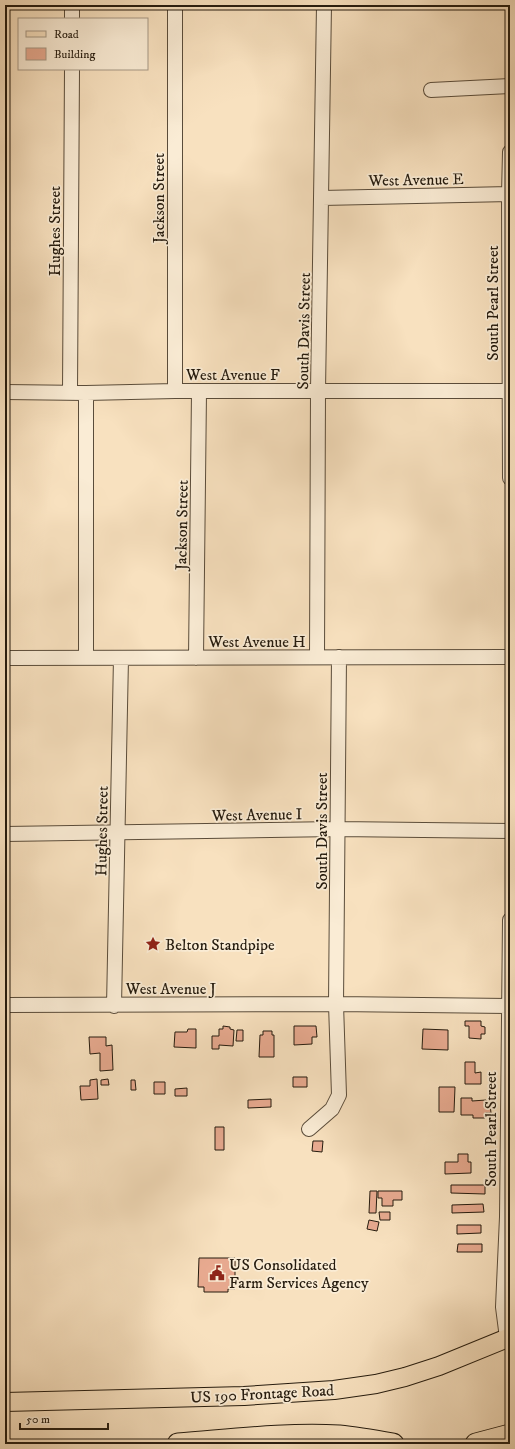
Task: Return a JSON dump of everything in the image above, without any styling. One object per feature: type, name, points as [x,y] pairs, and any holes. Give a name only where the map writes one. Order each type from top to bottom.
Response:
[{"type":"highway","points":[[476,1444],[510,1435]]},
{"type":"highway","points":[[178,1444],[269,1437],[340,1436],[393,1444]]},
{"type":"main road","name":"US 190 Frontage Road","points":[[5,1402],[244,1396],[334,1390],[376,1384],[412,1375],[439,1366],[509,1338]]},
{"type":"street","points":[[72,5],[72,18]]},
{"type":"street","name":"Jackson Street","points":[[175,5],[175,391]]},
{"type":"street","name":"South Davis Street","points":[[317,657],[318,390],[324,5]]},
{"type":"street","name":"Hughes Street","points":[[70,392],[72,70]]},
{"type":"street","points":[[431,90],[510,86]]},
{"type":"street","name":"South Pearl Street","points":[[510,152],[510,478]]},
{"type":"street","name":"West Avenue E","points":[[322,198],[509,194]]},
{"type":"street","name":"West Avenue F","points":[[5,392],[86,393],[318,390],[510,391]]},
{"type":"street","name":"Jackson Street","points":[[196,658],[199,392]]},
{"type":"street","points":[[86,393],[86,658]]},
{"type":"street","name":"South Davis Street","points":[[309,1129],[332,1109],[339,1095],[336,1004],[339,657]]},
{"type":"street","name":"West Avenue H","points":[[5,658],[510,657]]},
{"type":"street","name":"Hughes Street","points":[[114,1006],[121,658]]},
{"type":"street","name":"West Avenue I","points":[[5,834],[338,829],[510,831]]},
{"type":"street","name":"South Pearl Street","points":[[509,1338],[503,1307],[507,1217],[510,920]]},
{"type":"street","name":"West Avenue J","points":[[5,1006],[336,1004],[508,1006]]},
{"type":"building","points":[[465,1021],[481,1021],[481,1026],[485,1027],[485,1034],[481,1034],[481,1039],[469,1038],[469,1026],[465,1026]]},
{"type":"building","points":[[223,1026],[230,1027],[230,1029],[234,1030],[233,1046],[219,1045],[219,1049],[212,1049],[212,1036],[219,1036],[219,1029],[223,1029]]},
{"type":"building","points":[[294,1026],[316,1026],[317,1037],[312,1037],[312,1044],[294,1045]]},
{"type":"building","points":[[188,1029],[196,1029],[196,1048],[174,1047],[175,1032],[187,1032]]},
{"type":"building","points":[[423,1029],[448,1030],[448,1050],[422,1049]]},
{"type":"building","points":[[237,1030],[243,1030],[243,1041],[236,1041]]},
{"type":"building","points":[[263,1031],[272,1031],[272,1035],[274,1035],[274,1057],[259,1057],[260,1035],[263,1035]]},
{"type":"building","points":[[89,1037],[106,1037],[106,1046],[112,1045],[113,1070],[100,1071],[100,1053],[90,1054]]},
{"type":"building","points":[[465,1062],[475,1062],[475,1073],[481,1072],[481,1084],[465,1084]]},
{"type":"building","points":[[293,1077],[307,1077],[307,1087],[293,1087]]},
{"type":"building","points":[[97,1079],[98,1099],[81,1100],[80,1086],[90,1086],[90,1080]]},
{"type":"building","points":[[108,1079],[109,1085],[101,1085],[101,1080]]},
{"type":"building","points":[[131,1080],[135,1080],[136,1090],[131,1090]]},
{"type":"building","points":[[154,1082],[165,1082],[165,1094],[154,1094]]},
{"type":"building","points":[[439,1087],[455,1087],[454,1112],[439,1112]]},
{"type":"building","points":[[187,1088],[187,1096],[175,1096],[175,1089]]},
{"type":"building","points":[[461,1098],[472,1098],[472,1101],[486,1100],[486,1104],[490,1104],[491,1113],[485,1113],[485,1118],[473,1118],[473,1115],[461,1115]]},
{"type":"building","points":[[271,1099],[271,1107],[248,1108],[248,1100]]},
{"type":"building","points":[[215,1127],[224,1127],[224,1150],[215,1150]]},
{"type":"building","points":[[313,1141],[323,1141],[322,1152],[312,1151]]},
{"type":"building","points":[[458,1154],[468,1154],[468,1162],[471,1162],[471,1173],[445,1174],[445,1162],[458,1162]]},
{"type":"building","points":[[451,1185],[485,1185],[485,1194],[451,1193]]},
{"type":"building","points":[[370,1191],[377,1191],[376,1213],[369,1213]]},
{"type":"building","points":[[378,1191],[402,1191],[402,1200],[393,1200],[393,1206],[382,1206],[382,1198],[378,1198]]},
{"type":"building","points":[[483,1204],[484,1212],[452,1213],[452,1205]]},
{"type":"building","points":[[379,1212],[390,1212],[390,1220],[380,1220]]},
{"type":"building","points":[[369,1220],[379,1222],[377,1231],[367,1229]]},
{"type":"building","points":[[457,1225],[481,1225],[481,1233],[457,1234]]},
{"type":"building","points":[[458,1244],[482,1244],[482,1252],[457,1252]]},
{"type":"building","name":"US Consolidated Farm Services Agency","points":[[199,1258],[235,1258],[235,1289],[228,1289],[228,1292],[204,1292],[204,1287],[198,1287]]},
{"type":"place","name":"Belton Standpipe","points":[[153,944]]},
{"type":"place","name":"US Consolidated Farm Services Agency","points":[[217,1273]]}]
